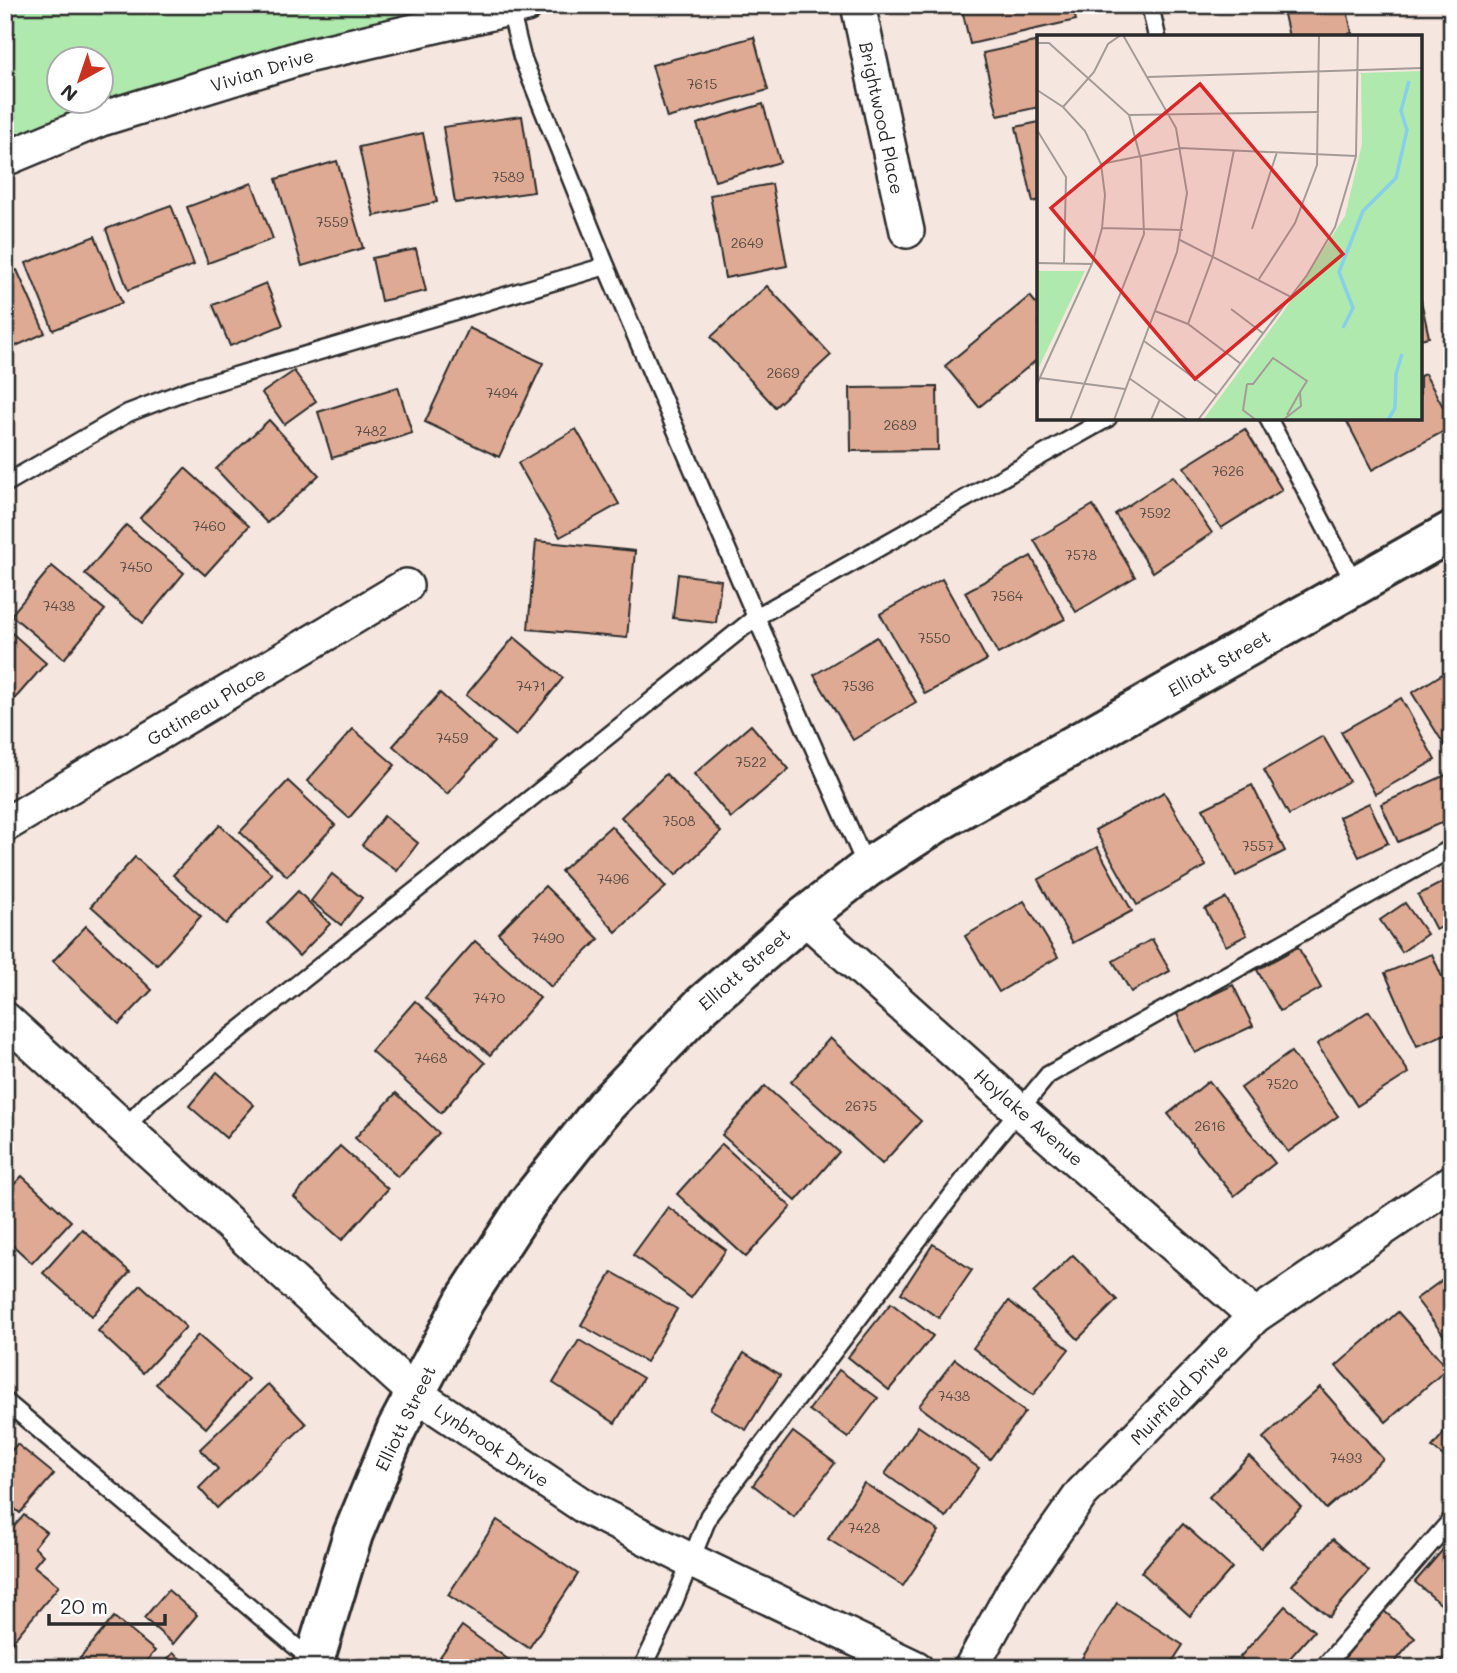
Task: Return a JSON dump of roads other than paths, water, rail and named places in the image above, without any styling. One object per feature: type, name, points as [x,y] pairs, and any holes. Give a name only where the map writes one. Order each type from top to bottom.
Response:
[{"type":"street","name":"Brightwood Place","points":[[858,5],[907,231]]},
{"type":"street","name":"Vivian Drive","points":[[5,159],[101,119],[306,56],[518,7]]},
{"type":"street","name":"Elliott Street","points":[[316,1666],[353,1534],[397,1428],[465,1300],[528,1203],[605,1106],[703,1004],[804,917],[867,868],[943,819],[1452,531]]},
{"type":"street","name":"Gatineau Place","points":[[5,825],[406,586]]},
{"type":"street","name":"Hoylake Avenue","points":[[804,917],[1255,1316]]},
{"type":"street","name":"Lynbrook Drive","points":[[5,1019],[416,1394],[585,1507],[916,1668]]},
{"type":"street","name":"Muirfield Drive","points":[[971,1668],[1015,1588],[1082,1493],[1255,1316],[1452,1182]]},
{"type":"lane","points":[[1150,5],[1157,35]]},
{"type":"lane","points":[[518,7],[522,57],[606,266],[867,868]]},
{"type":"lane","points":[[5,484],[128,413],[188,390],[606,266]]},
{"type":"lane","points":[[124,1129],[151,1100],[756,617],[1104,420]]},
{"type":"lane","points":[[1269,420],[1356,586]]},
{"type":"lane","points":[[642,1668],[674,1602],[709,1515],[988,1148],[1048,1075],[1452,848]]},
{"type":"lane","points":[[5,1401],[316,1666]]},
{"type":"lane","points":[[1323,1668],[1452,1519]]}]
